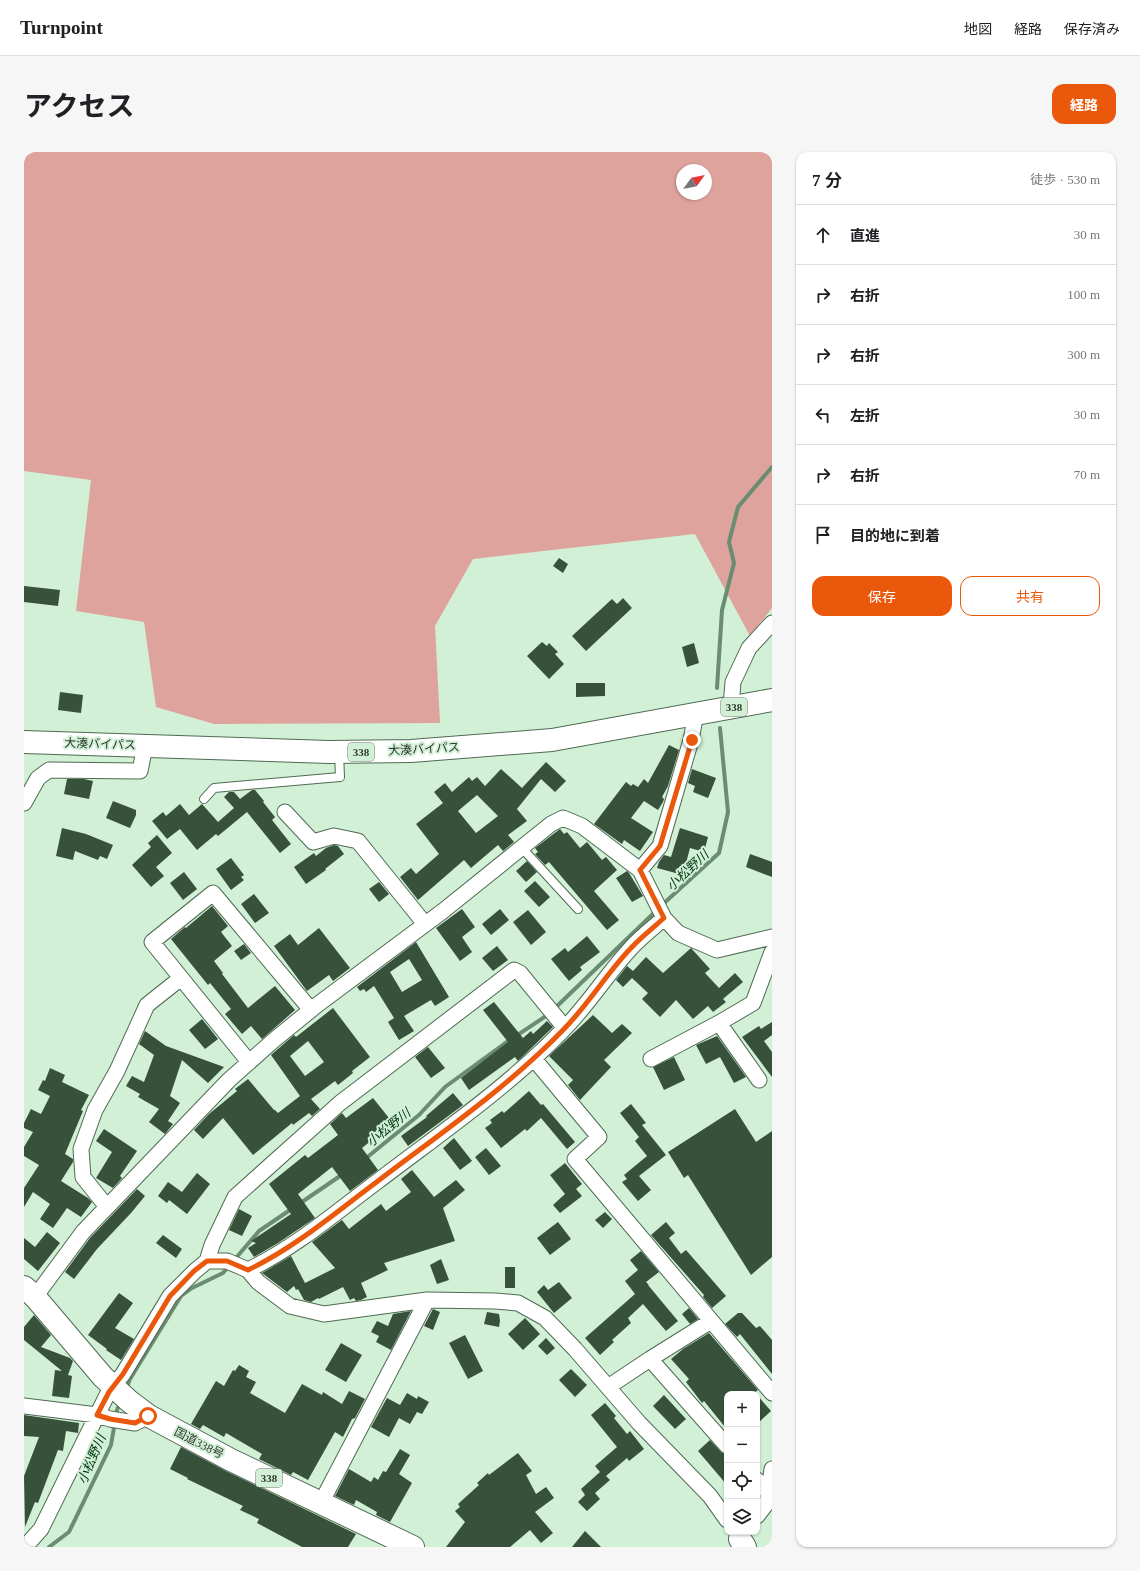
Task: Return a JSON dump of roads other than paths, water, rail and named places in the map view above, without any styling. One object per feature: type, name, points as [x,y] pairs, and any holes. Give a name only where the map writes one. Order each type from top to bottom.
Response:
[{"type":"highway","name":"大湊バイパス","points":[[24,742],[339,752],[411,751],[552,740],[772,700]]},
{"type":"highway","name":"国道338号","points":[[29,1292],[103,1377],[115,1405],[148,1416],[231,1460],[413,1547]]},
{"type":"street","points":[[731,707],[733,682],[749,648],[772,623]]},
{"type":"street","points":[[640,870],[660,846],[692,740],[696,713]]},
{"type":"street","points":[[24,804],[38,778],[49,770],[140,771],[145,746]]},
{"type":"street","points":[[285,812],[313,842],[334,836],[358,841],[425,924]]},
{"type":"street","points":[[29,1292],[83,1232],[229,1080],[249,1062],[311,1010],[443,911],[551,824],[563,818],[582,826],[640,870],[660,910],[678,934],[717,950],[772,937]]},
{"type":"street","points":[[249,1062],[152,942],[213,893],[311,1010]]},
{"type":"street","points":[[207,1261],[238,1266],[267,1261],[304,1236],[471,1110],[534,1059],[565,1028],[631,948],[660,910]]},
{"type":"street","points":[[651,1059],[753,1003],[772,952]]},
{"type":"street","points":[[25,1547],[41,1529],[115,1405],[123,1374],[170,1296],[194,1271],[207,1261],[212,1245],[235,1197],[340,1103],[514,970],[520,973],[565,1028]]},
{"type":"street","points":[[107,1208],[82,1177],[81,1149],[95,1110],[117,1071],[147,1005],[181,978]]},
{"type":"street","points":[[719,1023],[759,1080]]},
{"type":"street","points":[[534,1059],[599,1137],[574,1158],[772,1393]]},
{"type":"street","points":[[238,1266],[290,1306],[324,1314],[427,1300],[495,1301],[518,1303],[545,1318],[640,1423],[710,1496],[724,1516]]},
{"type":"street","points":[[321,1503],[427,1300]]},
{"type":"street","points":[[608,1387],[650,1358],[711,1321]]},
{"type":"street","points":[[650,1358],[724,1443]]},
{"type":"street","points":[[24,1406],[115,1405]]},
{"type":"street","points":[[760,1512],[767,1503],[772,1469]]},
{"type":"street","points":[[760,1484],[768,1493]]},
{"type":"lane","points":[[204,799],[214,788],[340,777],[339,752]]},
{"type":"lane","points":[[521,847],[578,909]]},
{"type":"waterway","name":"小松野川","points":[[717,688],[722,610],[734,563],[729,542],[738,507],[772,467]]},
{"type":"waterway","name":"小松野川","points":[[662,905],[719,853],[728,812],[720,728]]},
{"type":"waterway","name":"小松野川","points":[[554,1009],[657,910]]},
{"type":"waterway","name":"小松野川","points":[[365,1159],[419,1115],[445,1087],[504,1044],[549,1014]]},
{"type":"waterway","name":"小松野川","points":[[299,1204],[343,1174]]},
{"type":"waterway","name":"小松野川","points":[[126,1389],[130,1379],[181,1296],[192,1288],[223,1273],[259,1231],[293,1208]]},
{"type":"waterway","name":"小松野川","points":[[49,1547],[69,1532],[111,1445],[117,1410],[121,1401]]}]
